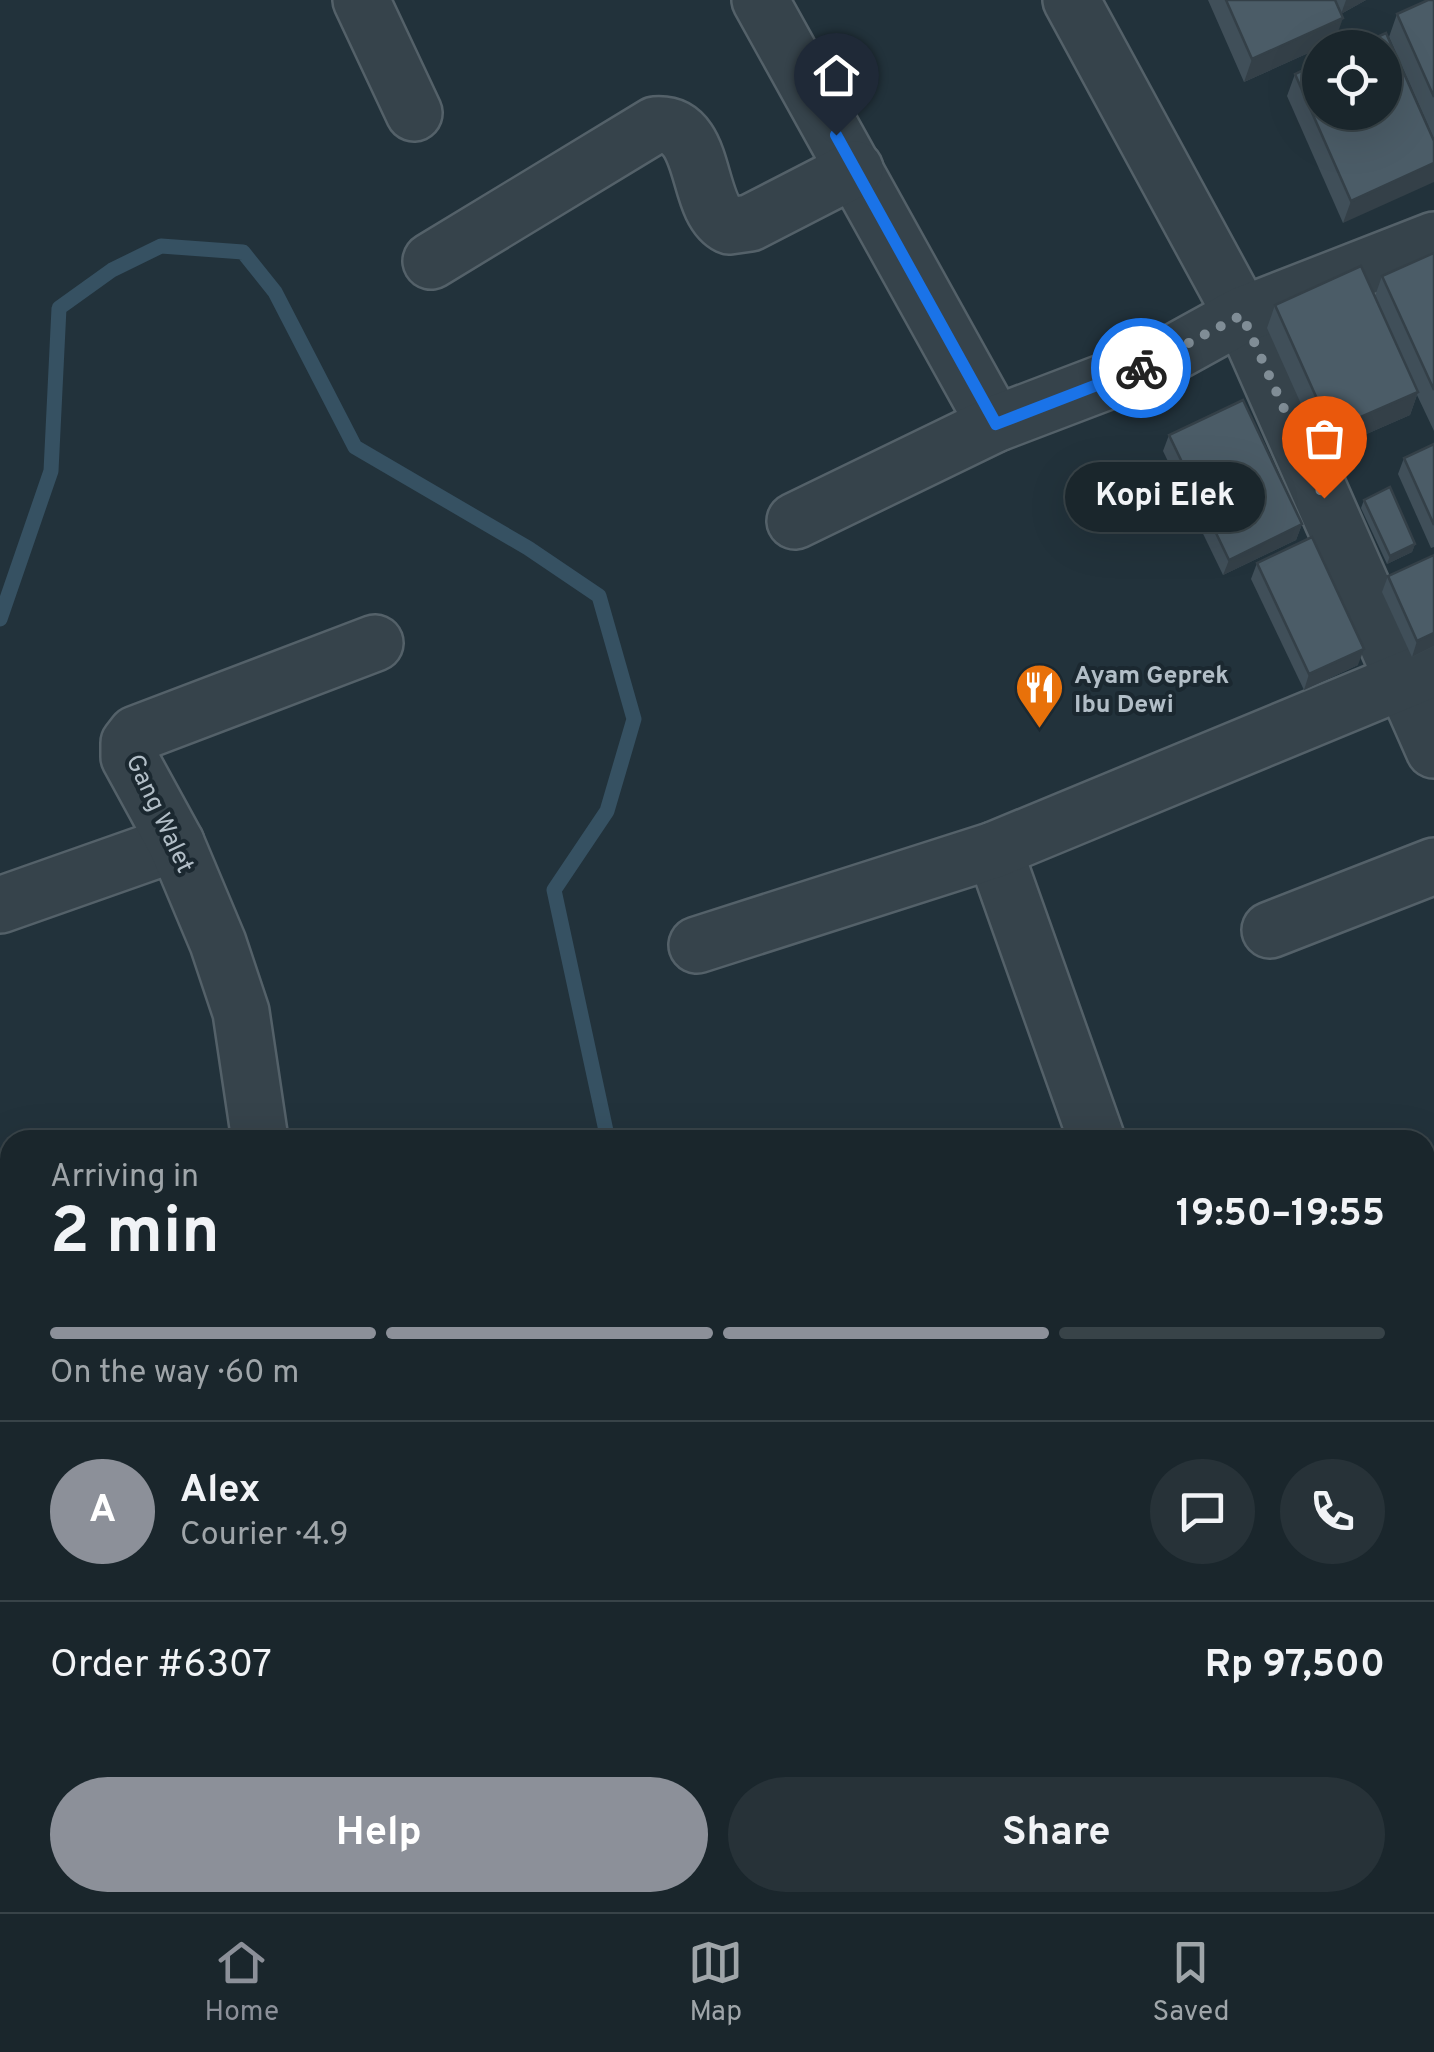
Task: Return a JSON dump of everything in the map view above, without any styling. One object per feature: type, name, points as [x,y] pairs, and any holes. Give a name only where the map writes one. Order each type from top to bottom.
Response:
[{"type":"street","points":[[361,0],[414,113]]},
{"type":"street","points":[[760,0],[996,424]]},
{"type":"street","points":[[1086,4],[1419,674],[1434,750]]},
{"type":"street","points":[[431,261],[655,125],[668,124],[682,133],[696,155],[719,219],[729,226],[750,222],[855,169]]},
{"type":"street","points":[[795,521],[996,424],[1155,363],[1242,315],[1434,240]]},
{"type":"street","name":"Gang Walet","points":[[259,1130],[241,1012],[205,907],[129,758],[129,743],[136,734],[374,643]]},
{"type":"street","points":[[698,945],[994,850],[1419,674]]},
{"type":"street","points":[[0,905],[176,844]]},
{"type":"street","points":[[994,850],[1093,1130]]},
{"type":"street","points":[[1270,930],[1434,866]]},
{"type":"building","points":[[1226,0],[1335,0],[1343,18],[1316,30],[1302,30],[1302,36],[1252,59]]},
{"type":"building","points":[[1434,0],[1434,97],[1397,14]]},
{"type":"building","points":[[1402,69],[1434,141],[1434,163],[1351,201],[1320,130],[1402,130]]},
{"type":"building","points":[[1302,71],[1302,90],[1295,74]]},
{"type":"building","points":[[1434,253],[1434,390],[1382,276]]},
{"type":"building","points":[[1361,266],[1418,392],[1331,430],[1275,305]]},
{"type":"building","points":[[1243,400],[1302,524],[1229,560],[1169,435]]},
{"type":"building","points":[[1434,444],[1434,525],[1404,458]]},
{"type":"building","points":[[1390,487],[1415,544],[1390,556],[1364,500]]},
{"type":"building","points":[[1312,537],[1364,649],[1309,674],[1257,563]]},
{"type":"building","points":[[1434,555],[1434,633],[1417,641],[1388,576]]},
{"type":"waterway","points":[[0,619],[51,471],[59,308],[112,270],[161,246],[243,252],[275,292],[355,447],[528,548],[599,596],[634,719],[607,811],[554,890],[606,1130]]},
{"type":"way so far","points":[[1141,368],[1242,315],[1324,498]]},
{"type":"place","name":"Kopi Elek","points":[[1324,498]]},
{"type":"place","name":"Ayam Geprek Ibu Dewi","points":[[1039,730]]},
{"type":"route","points":[[836,135],[996,424],[1141,368]]}]
